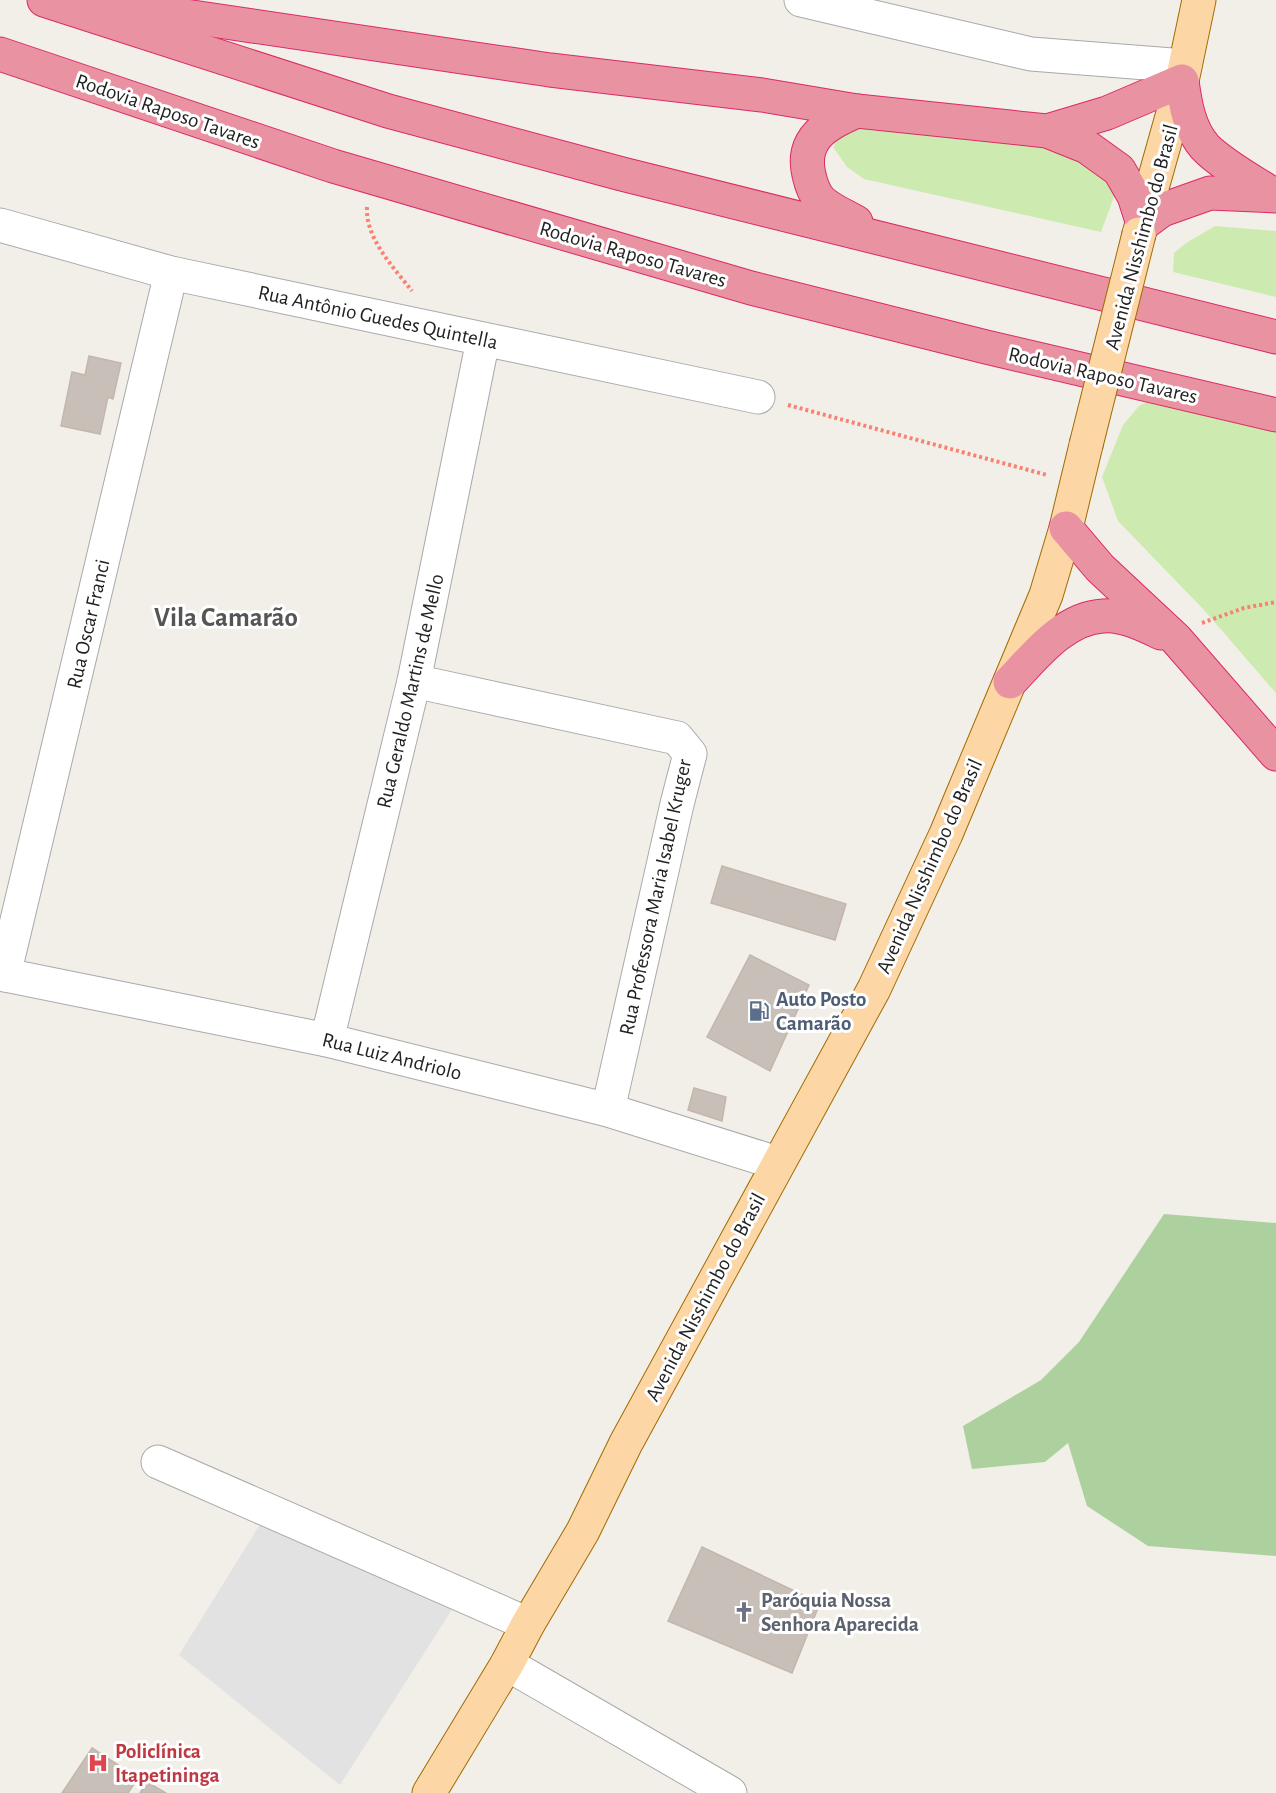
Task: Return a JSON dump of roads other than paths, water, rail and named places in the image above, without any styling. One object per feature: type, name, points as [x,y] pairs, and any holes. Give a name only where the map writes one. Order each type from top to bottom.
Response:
[{"type":"highway","points":[[44,0],[388,111],[622,174],[1276,337]]},
{"type":"highway","points":[[79,0],[550,70],[762,95],[856,111],[1047,131],[1088,147],[1119,170],[1134,196],[1141,229]]},
{"type":"highway","name":"Rodovia Raposo Tavares","points":[[0,54],[369,176],[751,288],[975,345],[1274,414]]},
{"type":"highway","points":[[1047,131],[1107,113],[1184,74],[1186,107],[1192,124],[1205,146],[1238,172],[1276,196],[1210,193],[1162,210],[1141,229]]},
{"type":"highway","points":[[856,111],[834,120],[813,139],[808,154],[807,169],[811,184],[819,199],[833,210],[898,242]]},
{"type":"highway","points":[[1066,528],[1100,568],[1176,639],[1276,754]]},
{"type":"highway","points":[[1010,682],[1044,648],[1065,630],[1082,620],[1104,615],[1134,621],[1176,639]]},
{"type":"main road","name":"Avenida Nisshimbo do Brasil","points":[[429,1793],[507,1664],[583,1531],[626,1443],[873,989],[946,834],[1046,595],[1066,528],[1141,229],[1184,74],[1199,0]]},
{"type":"street","points":[[801,0],[1031,54],[1184,74]]},
{"type":"street","name":"Rua Antônio Guedes Quintella","points":[[0,225],[171,273],[758,397]]},
{"type":"street","name":"Rua Oscar Franci","points":[[2,975],[171,273]]},
{"type":"street","name":"Rua Geraldo Martins de Mello","points":[[327,1040],[414,681],[483,340]]},
{"type":"street","name":"Rua Professora Maria Isabel Kruger","points":[[414,681],[677,738],[690,754],[608,1110]]},
{"type":"street","name":"Rua Luiz Andriolo","points":[[2,975],[327,1040],[608,1110],[777,1163]]},
{"type":"street","points":[[158,1462],[528,1624]]},
{"type":"street","points":[[507,1664],[730,1793]]},
{"type":"place","name":"Auto Posto Camarão","points":[[759,1011]]},
{"type":"place","name":"Paróquia Nossa Senhora Aparecida","points":[[744,1612]]},
{"type":"place","name":"Policlínica Itapetininga","points":[[98,1763]]},
{"type":"district","name":"Vila Camarão","points":[[226,617]]}]
